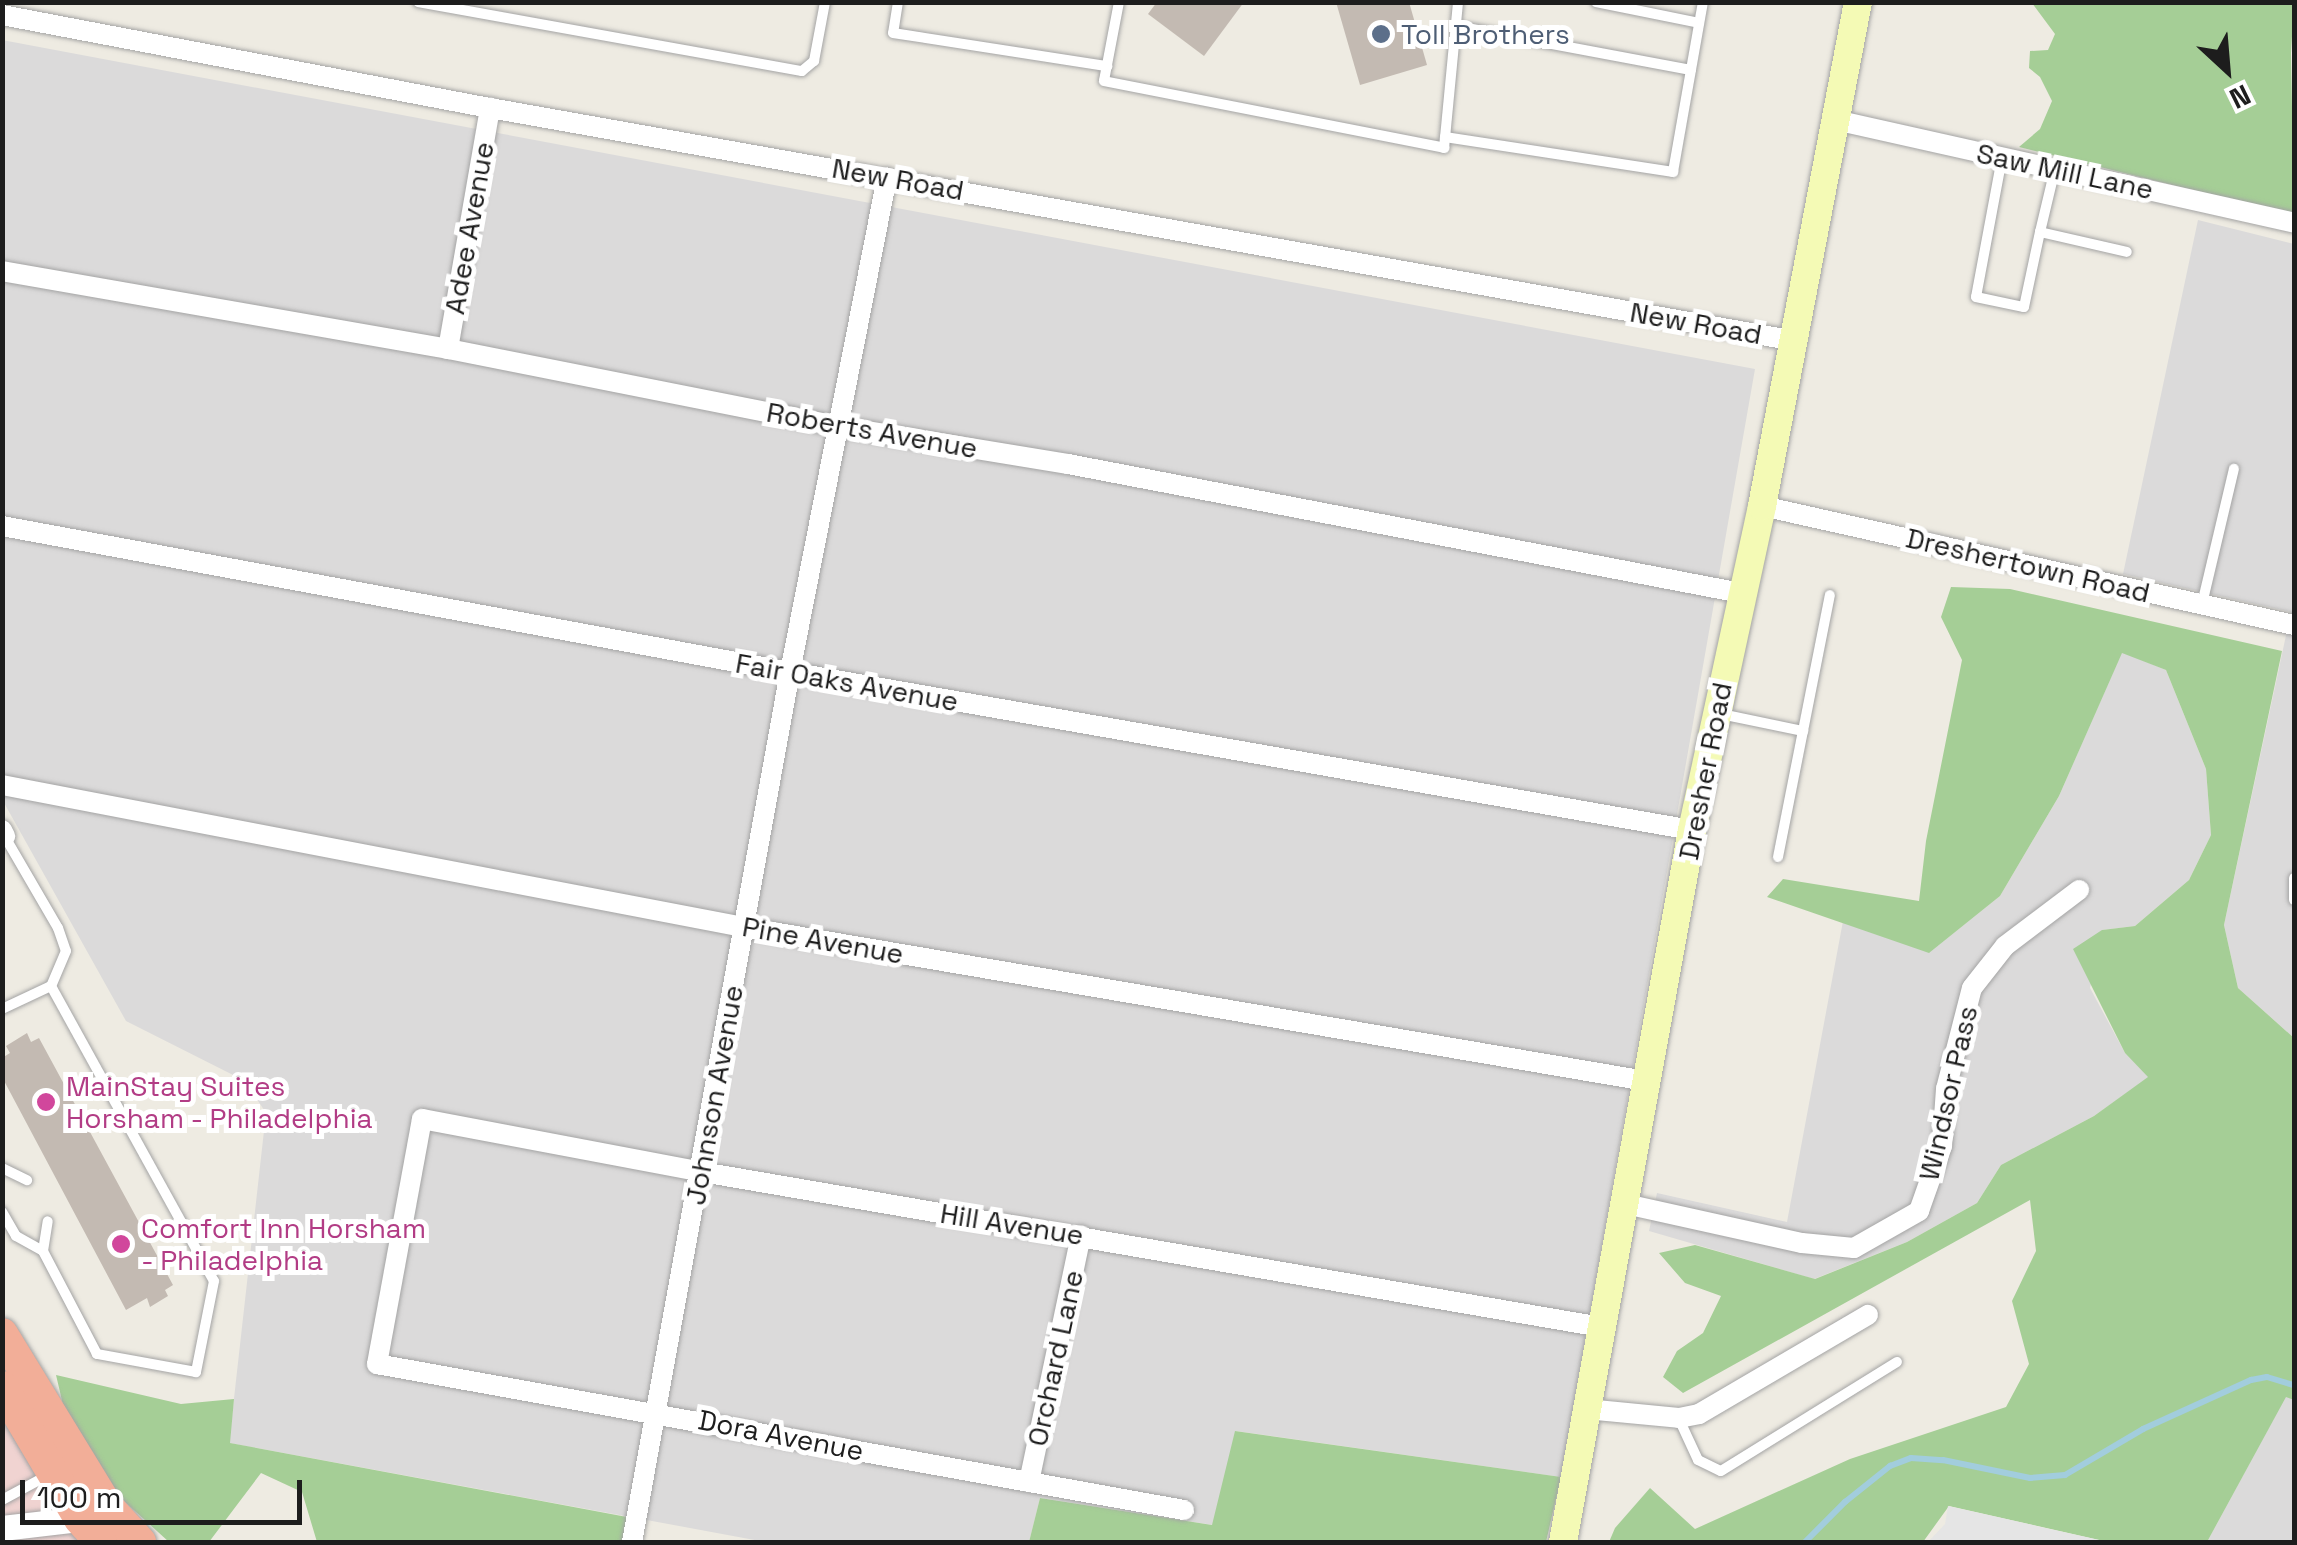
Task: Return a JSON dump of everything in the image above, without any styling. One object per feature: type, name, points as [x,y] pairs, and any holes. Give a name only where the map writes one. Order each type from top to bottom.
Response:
[{"type":"highway","points":[[2,1334],[96,1523]]},
{"type":"highway","points":[[4,1396],[52,1472],[96,1523],[140,1542]]},
{"type":"main road","name":"Dresher Road","points":[[1564,1542],[1692,830],[1762,506],[1858,2]]},
{"type":"street","name":"New Road","points":[[2,15],[490,108],[1795,341]]},
{"type":"street","name":"Adee Avenue","points":[[448,349],[490,108]]},
{"type":"street","name":"Saw Mill Lane","points":[[1835,120],[2294,223]]},
{"type":"street","name":"Johnson Avenue","points":[[632,1542],[790,672],[887,176]]},
{"type":"street","name":"Roberts Avenue","points":[[2,271],[448,349],[836,426],[1068,464],[1741,593]]},
{"type":"street","name":"Dreshertown Road","points":[[1762,506],[2294,624]]},
{"type":"street","name":"Fair Oaks Avenue","points":[[2,526],[790,672],[1692,830]]},
{"type":"street","name":"Pine Avenue","points":[[2,785],[744,927],[1646,1082]]},
{"type":"street","name":"Windsor Pass","points":[[1622,1203],[1802,1243],[1854,1248],[1920,1211],[1942,1146],[1946,1089],[1972,988],[2006,946],[2079,890]]},
{"type":"street","name":"Hill Avenue","points":[[378,1364],[422,1118],[702,1172],[1601,1328]]},
{"type":"street","name":"Orchard Lane","points":[[1029,1482],[1081,1235]]},
{"type":"street","points":[[1586,1409],[1679,1418],[1698,1414],[1868,1315]]},
{"type":"street","name":"Dora Avenue","points":[[378,1364],[1184,1510]]},
{"type":"street","points":[[3,1525],[96,1523]]},
{"type":"lane","points":[[418,2],[802,71],[814,61],[825,2]]},
{"type":"lane","points":[[898,2],[893,33],[1107,66]]},
{"type":"lane","points":[[1119,2],[1104,81],[1444,148],[1458,2]]},
{"type":"lane","points":[[1596,2],[1699,23]]},
{"type":"lane","points":[[1445,137],[1673,172],[1703,2]]},
{"type":"lane","points":[[1456,26],[1691,70]]},
{"type":"lane","points":[[2002,158],[1976,296],[2024,307],[2055,169]]},
{"type":"lane","points":[[2040,232],[2127,252]]},
{"type":"lane","points":[[2202,604],[2234,469]]},
{"type":"lane","points":[[1778,858],[1830,596]]},
{"type":"lane","points":[[1716,713],[1803,730]]},
{"type":"lane","points":[[2,1010],[52,986],[66,950],[58,928],[6,843]]},
{"type":"lane","points":[[2294,878],[2294,900]]},
{"type":"lane","points":[[2,1212],[16,1236],[43,1251],[96,1354],[196,1372],[214,1281],[52,986]]},
{"type":"lane","points":[[2,1168],[27,1180]]},
{"type":"lane","points":[[43,1251],[48,1221]]},
{"type":"lane","points":[[1679,1418],[1698,1460],[1721,1471],[1897,1362]]},
{"type":"lane","points":[[2,1500],[52,1472]]},
{"type":"shaded area","points":[[2,40],[1755,369],[1561,1477],[1236,1431],[1213,1525],[1040,1498],[1029,1542],[766,1542],[229,1443],[266,1113],[245,1081],[126,1021],[3,801]]},
{"type":"shaded area","points":[[2198,220],[2294,244],[2294,1038],[2238,988],[2224,925],[2291,612],[2123,574]]},
{"type":"shaded area","points":[[2122,652],[2166,670],[2206,769],[2211,835],[2189,880],[2135,926],[2102,930],[2090,988],[2125,1053],[2149,1077],[2094,1116],[2001,1165],[1977,1203],[1907,1242],[1814,1279],[1649,1231],[1657,1193],[1787,1222],[1843,921],[1930,952],[2000,896],[2059,796]]},
{"type":"shaded area","points":[[2286,1396],[2294,1400],[2294,1542],[2207,1542]]},
{"type":"shaded area","points":[[2,1414],[83,1542],[3,1542]]},
{"type":"shaded area","points":[[1948,1506],[2108,1542],[1928,1542],[1945,1524]]},
{"type":"green space","points":[[2032,3],[2294,3],[2294,215],[2019,147],[2040,129],[2052,101],[2040,77],[2029,68],[2030,51],[2048,50],[2055,34]]},
{"type":"green space","points":[[1951,587],[2010,589],[2282,651],[2224,925],[2238,988],[2294,1038],[2294,1400],[2286,1397],[2207,1542],[2108,1542],[1949,1506],[1923,1542],[1609,1542],[1615,1528],[1650,1488],[1695,1529],[1850,1459],[2006,1407],[2029,1364],[2012,1301],[2036,1251],[2030,1200],[1683,1393],[1663,1377],[1677,1351],[1703,1333],[1721,1296],[1685,1283],[1659,1253],[1695,1245],[1815,1279],[1907,1242],[1977,1203],[2001,1165],[2094,1116],[2148,1077],[2125,1053],[2073,949],[2102,930],[2135,926],[2189,880],[2211,835],[2206,769],[2166,670],[2122,653],[2059,796],[2000,896],[1929,953],[1767,897],[1783,879],[1919,901],[1926,841],[1962,660],[1941,617]]},
{"type":"green space","points":[[56,1375],[181,1404],[234,1399],[230,1443],[627,1517],[622,1542],[317,1542],[302,1492],[261,1473],[209,1542],[169,1542],[114,1492],[68,1426]]},
{"type":"green space","points":[[1235,1431],[1561,1477],[1546,1542],[1029,1542],[1040,1498],[1212,1525]]},
{"type":"building","points":[[1157,2],[1244,2],[1204,56],[1148,14]]},
{"type":"building","name":"Toll Brothers","points":[[1336,2],[1409,2],[1427,65],[1360,85]]},
{"type":"building","points":[[27,1033],[31,1042],[39,1038],[173,1285],[165,1290],[168,1296],[150,1307],[147,1298],[126,1310],[2,1077],[2,1058],[10,1053],[6,1046]]},
{"type":"waterway","points":[[1805,1542],[1845,1502],[1890,1466],[1911,1458],[1943,1460],[2030,1478],[2065,1475],[2143,1429],[2251,1380],[2267,1377],[2294,1385]]},
{"type":"place","name":"Toll Brothers","points":[[1381,34]]},
{"type":"place","name":"MainStay Suites Horsham - Philadelphia","points":[[46,1102]]},
{"type":"place","name":"Comfort Inn Horsham - Philadelphia","points":[[121,1244]]}]
